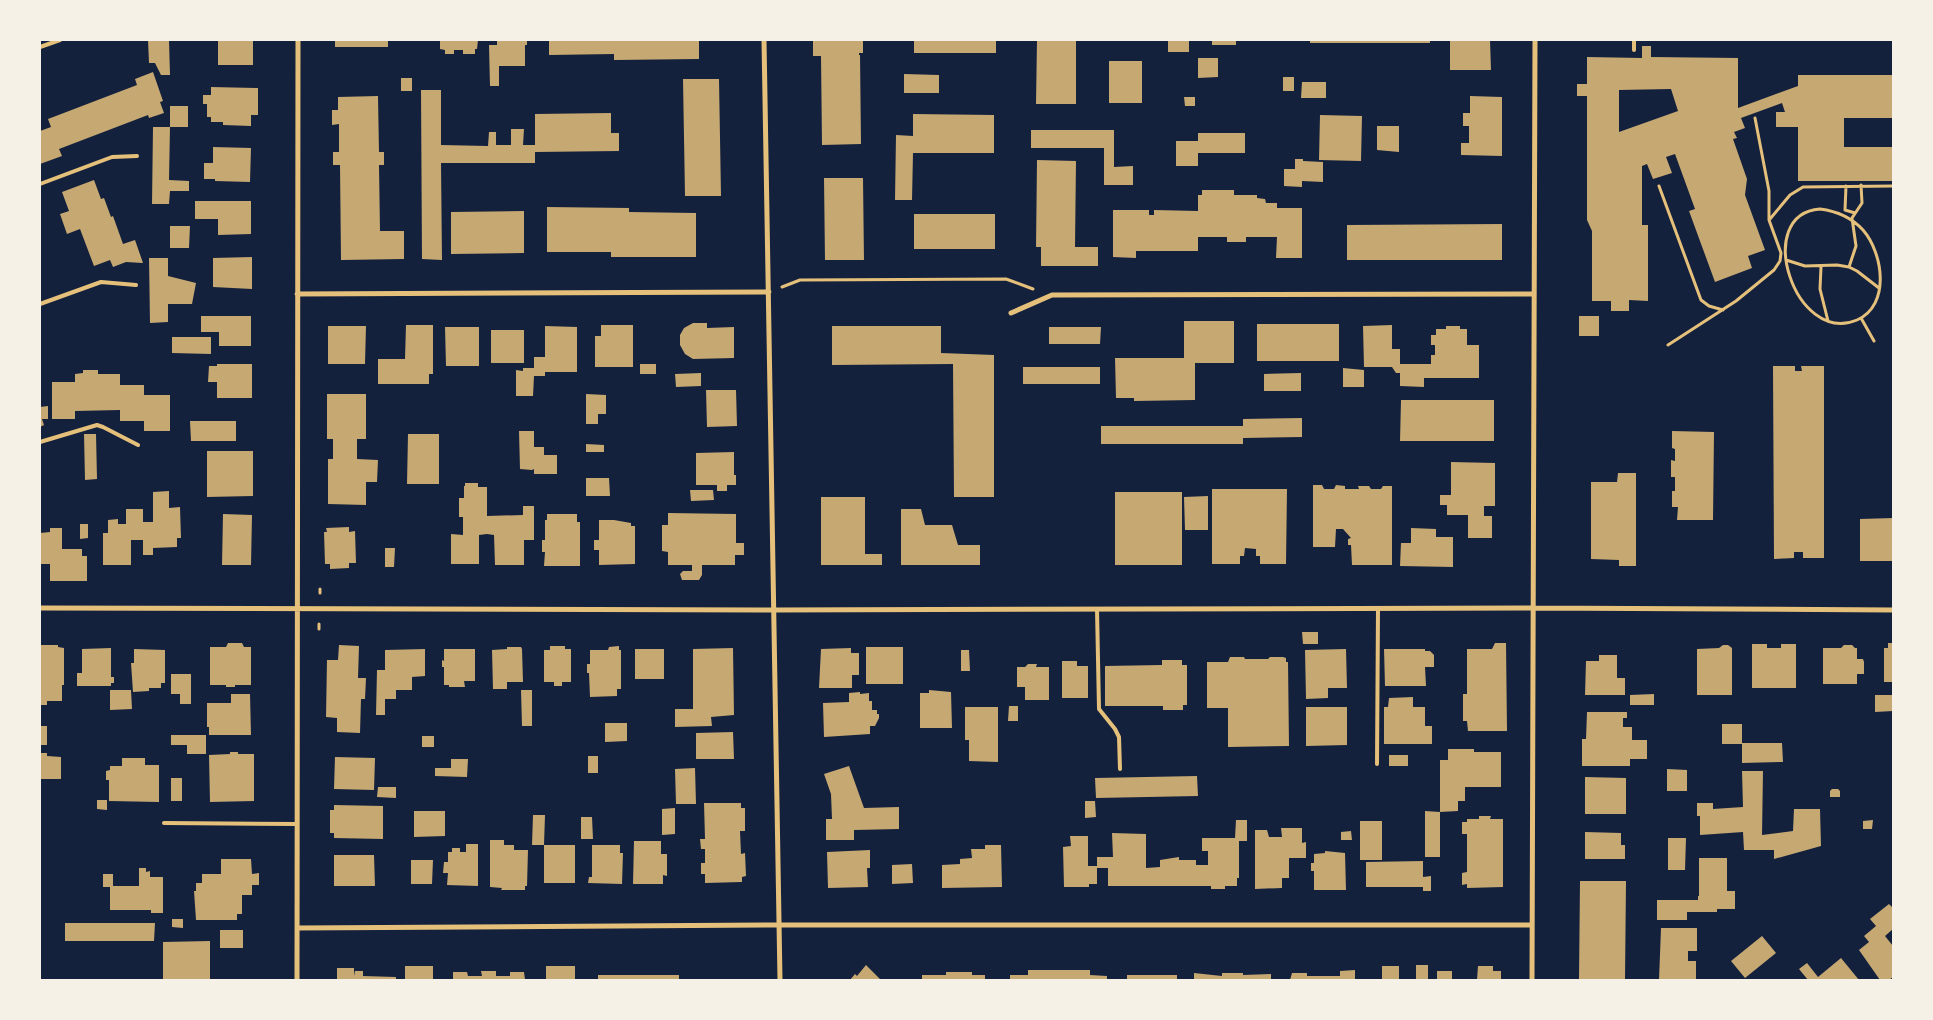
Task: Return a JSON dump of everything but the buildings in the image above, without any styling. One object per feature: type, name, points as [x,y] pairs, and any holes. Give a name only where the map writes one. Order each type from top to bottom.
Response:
[{"type":"street","points":[[297,980],[298,40]]},
{"type":"street","points":[[764,40],[780,980]]},
{"type":"street","points":[[1532,980],[1535,40]]},
{"type":"street","points":[[297,294],[769,292]]},
{"type":"street","points":[[1011,314],[1052,295],[1533,294]]},
{"type":"street","points":[[40,608],[774,610],[1533,608],[1893,610]]},
{"type":"street","points":[[297,928],[779,925],[1532,925]]},
{"type":"lane","points":[[40,46],[60,40]]},
{"type":"lane","points":[[1634,40],[1634,50]]},
{"type":"lane","points":[[40,184],[112,157],[137,156]]},
{"type":"lane","points":[[40,304],[101,282],[136,285]]},
{"type":"lane","points":[[40,442],[96,425],[138,445]]},
{"type":"lane","points":[[1097,609],[1099,709],[1119,737],[1120,769]]},
{"type":"lane","points":[[1377,764],[1378,609]]},
{"type":"lane","points":[[164,823],[297,824]]},
{"type":"path","points":[[1668,346],[1724,310],[1774,270],[1781,258],[1769,220],[1768,191],[1754,118]]},
{"type":"path","points":[[1659,186],[1701,300],[1709,306],[1724,310]]},
{"type":"path","points":[[1769,220],[1785,200],[1803,186],[1893,186]]},
{"type":"path","points":[[1846,186],[1845,210],[1855,213]]},
{"type":"path","points":[[1849,267],[1856,246],[1852,218],[1862,203],[1861,186]]},
{"type":"path","points":[[1820,209],[1836,213],[1853,222],[1862,229],[1872,243],[1880,276],[1879,289],[1873,306],[1861,318],[1843,323],[1828,321],[1802,302],[1794,285],[1787,260],[1786,236],[1791,224],[1799,216],[1810,210],[1820,209]]},
{"type":"path","points":[[1781,258],[1805,266],[1837,265],[1849,267],[1857,271],[1879,289]]},
{"type":"path","points":[[1821,266],[1820,289],[1828,321]]},
{"type":"path","points":[[769,292],[800,280],[1006,280],[1052,295]]},
{"type":"path","points":[[1861,318],[1874,341]]},
{"type":"path","points":[[319,624],[319,629]]}]
